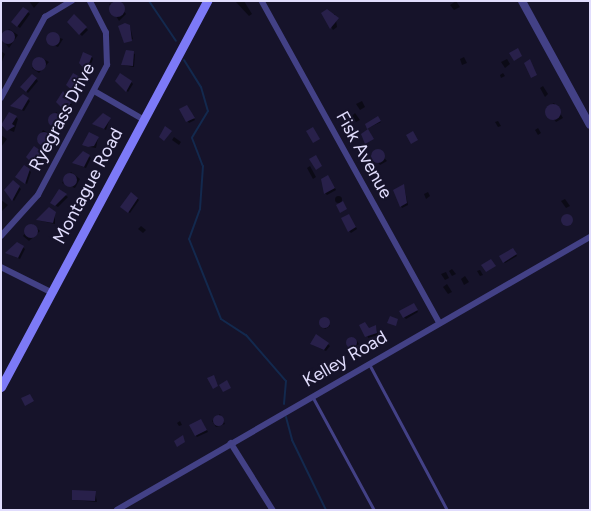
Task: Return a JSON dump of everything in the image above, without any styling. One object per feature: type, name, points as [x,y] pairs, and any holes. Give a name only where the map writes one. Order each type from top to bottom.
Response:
[{"type":"main road","name":"Montague Road","points":[[1,387],[141,118],[207,1]]},
{"type":"street","points":[[1,98],[45,18],[72,1]]},
{"type":"street","name":"Ryegrass Drive","points":[[1,236],[38,194],[96,92],[107,65],[108,47],[106,33],[90,1]]},
{"type":"street","name":"Fisk Avenue","points":[[262,1],[440,323]]},
{"type":"street","points":[[522,1],[590,125]]},
{"type":"street","points":[[96,92],[141,118]]},
{"type":"street","name":"Kelley Road","points":[[117,510],[590,237]]},
{"type":"street","points":[[1,266],[51,292]]},
{"type":"street","points":[[231,443],[272,510]]},
{"type":"lane","points":[[369,363],[447,510]]},
{"type":"lane","points":[[312,396],[374,510]]},
{"type":"building","points":[[117,1],[123,3],[125,9],[123,15],[117,17],[111,15],[109,9],[111,3]]},
{"type":"building","points":[[23,7],[29,11],[17,27],[11,22]]},
{"type":"building","points":[[327,9],[339,18],[330,29],[321,13]]},
{"type":"building","points":[[74,14],[87,27],[79,35],[67,22]]},
{"type":"building","points":[[125,23],[130,25],[132,41],[124,43],[118,26]]},
{"type":"building","points":[[5,30],[11,30],[15,37],[11,44],[5,44],[1,40],[1,34]]},
{"type":"building","points":[[53,32],[58,34],[60,39],[58,44],[53,46],[48,44],[46,39],[48,34]]},
{"type":"building","points":[[518,48],[522,56],[514,61],[509,53]]},
{"type":"building","points":[[126,50],[134,51],[133,66],[121,65]]},
{"type":"building","points":[[83,52],[92,56],[86,71],[79,63]]},
{"type":"building","points":[[39,57],[44,59],[46,64],[44,69],[39,71],[34,69],[32,64],[34,59]]},
{"type":"building","points":[[530,59],[537,75],[531,78],[524,63]]},
{"type":"building","points":[[73,73],[80,77],[75,93],[66,85]]},
{"type":"building","points":[[120,73],[132,81],[126,92],[115,81]]},
{"type":"building","points":[[32,74],[37,78],[26,92],[20,87]]},
{"type":"building","points":[[63,91],[71,103],[65,111],[56,102]]},
{"type":"building","points":[[23,94],[29,98],[22,110],[10,106]]},
{"type":"building","points":[[553,104],[561,112],[553,120],[545,112]]},
{"type":"building","points":[[187,105],[195,118],[186,122],[179,109]]},
{"type":"building","points":[[9,112],[17,116],[12,124],[15,126],[7,131],[1,125]]},
{"type":"building","points":[[55,113],[60,115],[62,120],[60,125],[55,127],[50,125],[48,120],[50,115]]},
{"type":"building","points":[[103,113],[111,118],[104,129],[92,124]]},
{"type":"building","points":[[378,116],[381,121],[367,129],[365,124]]},
{"type":"building","points":[[165,126],[172,131],[164,141],[159,137]]},
{"type":"building","points":[[313,127],[320,139],[313,143],[306,131]]},
{"type":"building","points":[[368,129],[374,139],[365,144],[361,134]]},
{"type":"building","points":[[413,131],[418,140],[411,144],[406,135]]},
{"type":"building","points":[[41,132],[47,132],[51,139],[47,146],[41,146],[37,142],[37,136]]},
{"type":"building","points":[[89,132],[99,137],[94,146],[88,147],[82,145]]},
{"type":"building","points":[[34,146],[41,151],[35,166],[26,157]]},
{"type":"building","points":[[378,149],[383,151],[385,156],[383,161],[378,163],[373,161],[371,156],[373,151]]},
{"type":"building","points":[[83,151],[90,155],[84,167],[72,163]]},
{"type":"building","points":[[316,155],[322,166],[316,170],[309,159]]},
{"type":"building","points":[[24,165],[30,169],[25,184],[15,177]]},
{"type":"building","points":[[67,173],[73,173],[77,180],[73,187],[67,187],[63,183],[63,177]]},
{"type":"building","points":[[328,175],[335,188],[324,194],[321,179]]},
{"type":"building","points":[[13,180],[20,186],[12,201],[4,190]]},
{"type":"building","points":[[404,184],[407,203],[400,207],[393,190]]},
{"type":"building","points":[[59,189],[67,194],[55,206],[50,203]]},
{"type":"building","points":[[131,192],[138,198],[128,213],[120,207]]},
{"type":"building","points":[[343,201],[347,209],[340,213],[336,205]]},
{"type":"building","points":[[49,207],[56,212],[53,223],[36,220]]},
{"type":"building","points":[[349,214],[356,227],[348,232],[341,218]]},
{"type":"building","points":[[567,214],[573,220],[567,226],[561,220]]},
{"type":"building","points":[[31,224],[36,226],[38,231],[36,236],[31,238],[26,236],[24,231],[26,226]]},
{"type":"building","points":[[17,242],[24,246],[18,258],[5,253]]},
{"type":"building","points":[[513,248],[517,254],[503,263],[499,256]]},
{"type":"building","points":[[491,259],[496,266],[486,272],[481,265]]},
{"type":"building","points":[[414,303],[418,310],[403,318],[399,311]]},
{"type":"building","points":[[324,316],[330,322],[324,328],[318,322]]},
{"type":"building","points":[[390,316],[398,319],[396,326],[387,323]]},
{"type":"building","points":[[365,322],[369,328],[376,325],[377,333],[365,337],[359,325]]},
{"type":"building","points":[[316,334],[329,343],[324,350],[310,344]]},
{"type":"building","points":[[351,336],[357,342],[351,348],[345,342]]},
{"type":"building","points":[[214,375],[218,386],[213,389],[207,378]]},
{"type":"building","points":[[227,380],[231,388],[223,392],[219,385]]},
{"type":"building","points":[[30,394],[34,401],[25,406],[21,398]]},
{"type":"building","points":[[218,414],[224,420],[218,426],[212,420]]},
{"type":"building","points":[[201,419],[207,430],[195,436],[189,425]]},
{"type":"building","points":[[183,435],[185,442],[177,447],[174,441]]},
{"type":"building","points":[[72,490],[96,491],[95,501],[72,500]]},
{"type":"waterway","points":[[149,1],[176,41]]},
{"type":"waterway","points":[[184,60],[201,87],[208,111],[192,138],[203,166],[200,209],[189,239],[221,319],[246,335],[286,381],[284,404]]},
{"type":"waterway","points":[[286,417],[292,440],[326,510]]}]
